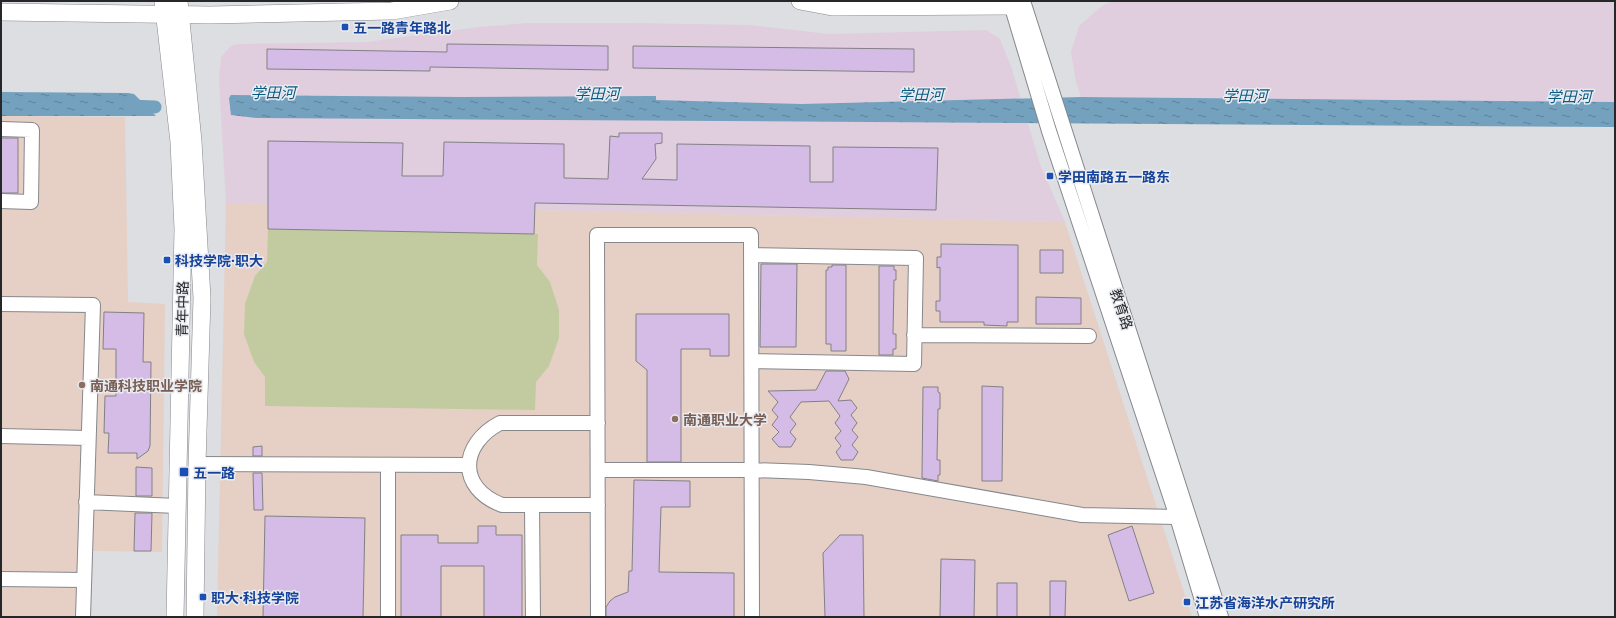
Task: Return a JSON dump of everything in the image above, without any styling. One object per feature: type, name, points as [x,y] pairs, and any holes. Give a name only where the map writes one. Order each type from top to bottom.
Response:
[{"type":"main road","points":[[1,12],[171,8],[392,11],[450,1]]},
{"type":"main road","points":[[800,1],[832,7],[1015,3]]},
{"type":"main road","name":"青年中路","points":[[171,8],[193,141],[202,298],[197,464],[195,617]]},
{"type":"main road","name":"青年中路","points":[[171,8],[183,229],[175,617]]},
{"type":"street","name":"教育路","points":[[1015,3],[1044,91],[1065,132],[1183,516],[1207,617]]},
{"type":"street","name":"教育路","points":[[1044,91],[1049,132],[1183,516],[1221,617]]},
{"type":"street","points":[[1,129],[32,130],[32,137],[31,202],[1,201]]},
{"type":"street","points":[[598,617],[597,235],[751,235],[752,617]]},
{"type":"street","points":[[751,255],[916,258],[914,364],[752,361]]},
{"type":"street","points":[[1,304],[93,305],[82,617]]},
{"type":"street","points":[[914,335],[1089,336]]},
{"type":"street","points":[[598,423],[500,423],[488,429],[478,439],[471,451],[469,465],[472,479],[478,491],[489,500],[502,505],[598,505]]},
{"type":"street","points":[[1,436],[88,438]]},
{"type":"street","points":[[197,464],[469,465]]},
{"type":"street","points":[[388,465],[388,617]]},
{"type":"street","points":[[598,470],[752,470],[810,472],[866,477],[1082,515],[1183,516]]},
{"type":"street","points":[[86,502],[177,506]]},
{"type":"street","points":[[532,505],[533,617]]},
{"type":"street","points":[[1,579],[84,580]]},
{"type":"shaded area","points":[[1113,1],[1615,1],[1615,102],[1081,97],[1076,82],[1071,52],[1079,26],[1102,6]]},
{"type":"shaded area","points":[[527,23],[749,25],[829,34],[986,30],[1000,39],[1011,66],[1040,164],[1065,222],[226,203],[219,80],[221,57],[231,46],[237,44],[367,42],[479,27]]},
{"type":"shaded area","name":"南通科技职业学院","points":[[1,116],[125,117],[128,302],[165,304],[162,552],[93,551],[91,617],[1,617]]},
{"type":"shaded area","name":"南通职业大学","points":[[226,203],[1065,222],[1192,617],[217,617]]},
{"type":"green space","points":[[268,229],[538,234],[537,265],[550,282],[559,310],[559,338],[549,366],[536,382],[535,410],[265,406],[265,377],[254,362],[244,334],[245,304],[255,276],[267,262]]},
{"type":"water","points":[[1,92],[128,93],[134,94],[156,116],[1,116]]},
{"type":"water","points":[[231,95],[462,97],[656,96],[656,100],[802,104],[1081,97],[1615,102],[1615,127],[257,118],[231,115],[229,98]]},
{"type":"building","points":[[447,44],[608,46],[608,70],[430,67],[430,71],[267,69],[267,49],[447,52]]},
{"type":"building","points":[[633,46],[914,49],[914,72],[633,68]]},
{"type":"building","points":[[619,133],[662,133],[662,143],[655,144],[656,159],[642,179],[677,180],[677,144],[810,146],[810,182],[833,182],[833,147],[938,148],[936,210],[535,203],[534,234],[268,229],[268,141],[403,143],[402,176],[443,176],[444,142],[564,144],[564,178],[608,179],[610,136],[619,137]]},
{"type":"building","points":[[1,138],[18,138],[18,193],[1,193]]},
{"type":"building","points":[[941,244],[1018,245],[1018,322],[1007,322],[1007,326],[984,325],[984,322],[940,322],[940,311],[936,311],[936,301],[940,301],[940,267],[937,268],[937,257],[941,257]]},
{"type":"building","points":[[1040,250],[1063,250],[1063,273],[1040,273]]},
{"type":"building","points":[[761,264],[797,264],[796,347],[760,347]]},
{"type":"building","points":[[832,265],[846,265],[846,351],[831,351],[831,344],[826,344],[826,270],[828,270],[828,267],[832,267]]},
{"type":"building","points":[[879,266],[894,266],[894,270],[896,270],[896,280],[894,280],[893,334],[896,334],[896,349],[893,349],[893,355],[879,355]]},
{"type":"building","points":[[1036,297],[1081,298],[1081,324],[1036,324]]},
{"type":"building","points":[[104,312],[144,313],[143,362],[151,362],[150,446],[148,451],[137,459],[137,453],[108,453],[109,433],[104,433],[105,396],[116,396],[116,349],[103,349]]},
{"type":"building","points":[[636,314],[729,314],[729,356],[710,356],[710,349],[681,349],[681,462],[647,462],[647,370],[636,361]]},
{"type":"building","points":[[826,371],[845,371],[849,379],[838,401],[851,400],[857,408],[851,415],[857,423],[852,430],[858,437],[852,445],[858,452],[853,460],[841,460],[836,452],[841,446],[835,438],[841,431],[835,423],[840,416],[829,401],[801,402],[790,417],[796,424],[790,432],[796,439],[791,447],[779,447],[772,439],[779,432],[772,425],[778,417],[772,410],[778,402],[768,391],[816,390]]},
{"type":"building","points":[[982,386],[1003,387],[1002,481],[982,481]]},
{"type":"building","points":[[923,387],[938,387],[938,392],[940,393],[940,409],[938,409],[937,460],[940,460],[940,475],[938,475],[938,481],[922,478]]},
{"type":"building","points":[[262,446],[262,456],[253,456],[253,447]]},
{"type":"building","points":[[136,467],[152,468],[152,496],[136,496]]},
{"type":"building","points":[[253,473],[262,473],[263,510],[254,510]]},
{"type":"building","points":[[634,480],[690,481],[690,507],[661,507],[659,572],[734,573],[734,617],[606,617],[606,607],[610,601],[615,597],[628,592],[629,571],[632,571]]},
{"type":"building","points":[[135,513],[152,513],[151,551],[134,551]]},
{"type":"building","points":[[265,516],[365,518],[363,617],[263,617]]},
{"type":"building","points":[[478,526],[496,526],[496,535],[522,535],[522,617],[484,617],[484,566],[441,566],[441,617],[401,617],[401,535],[438,535],[438,543],[478,543]]},
{"type":"building","points":[[1132,526],[1154,593],[1129,601],[1108,535]]},
{"type":"building","points":[[840,535],[863,535],[864,617],[825,617],[823,553]]},
{"type":"building","points":[[941,559],[975,560],[974,617],[940,617]]},
{"type":"building","points":[[1050,581],[1066,581],[1065,617],[1050,617]]},
{"type":"building","points":[[997,583],[1017,583],[1017,617],[997,617]]},
{"type":"waterway","name":"学田河","points":[[129,106],[155,107]]},
{"type":"place","name":"五一路青年路北","points":[[345,27]]},
{"type":"place","name":"学田南路五一路东","points":[[1050,176]]},
{"type":"place","name":"科技学院·职大","points":[[167,260]]},
{"type":"place","name":"南通科技职业学院","points":[[82,385]]},
{"type":"place","name":"南通职业大学","points":[[675,419]]},
{"type":"place","name":"五一路","points":[[184,472]]},
{"type":"place","name":"职大·科技学院","points":[[203,597]]},
{"type":"place","name":"江苏省海洋水产研究所","points":[[1187,602]]}]
